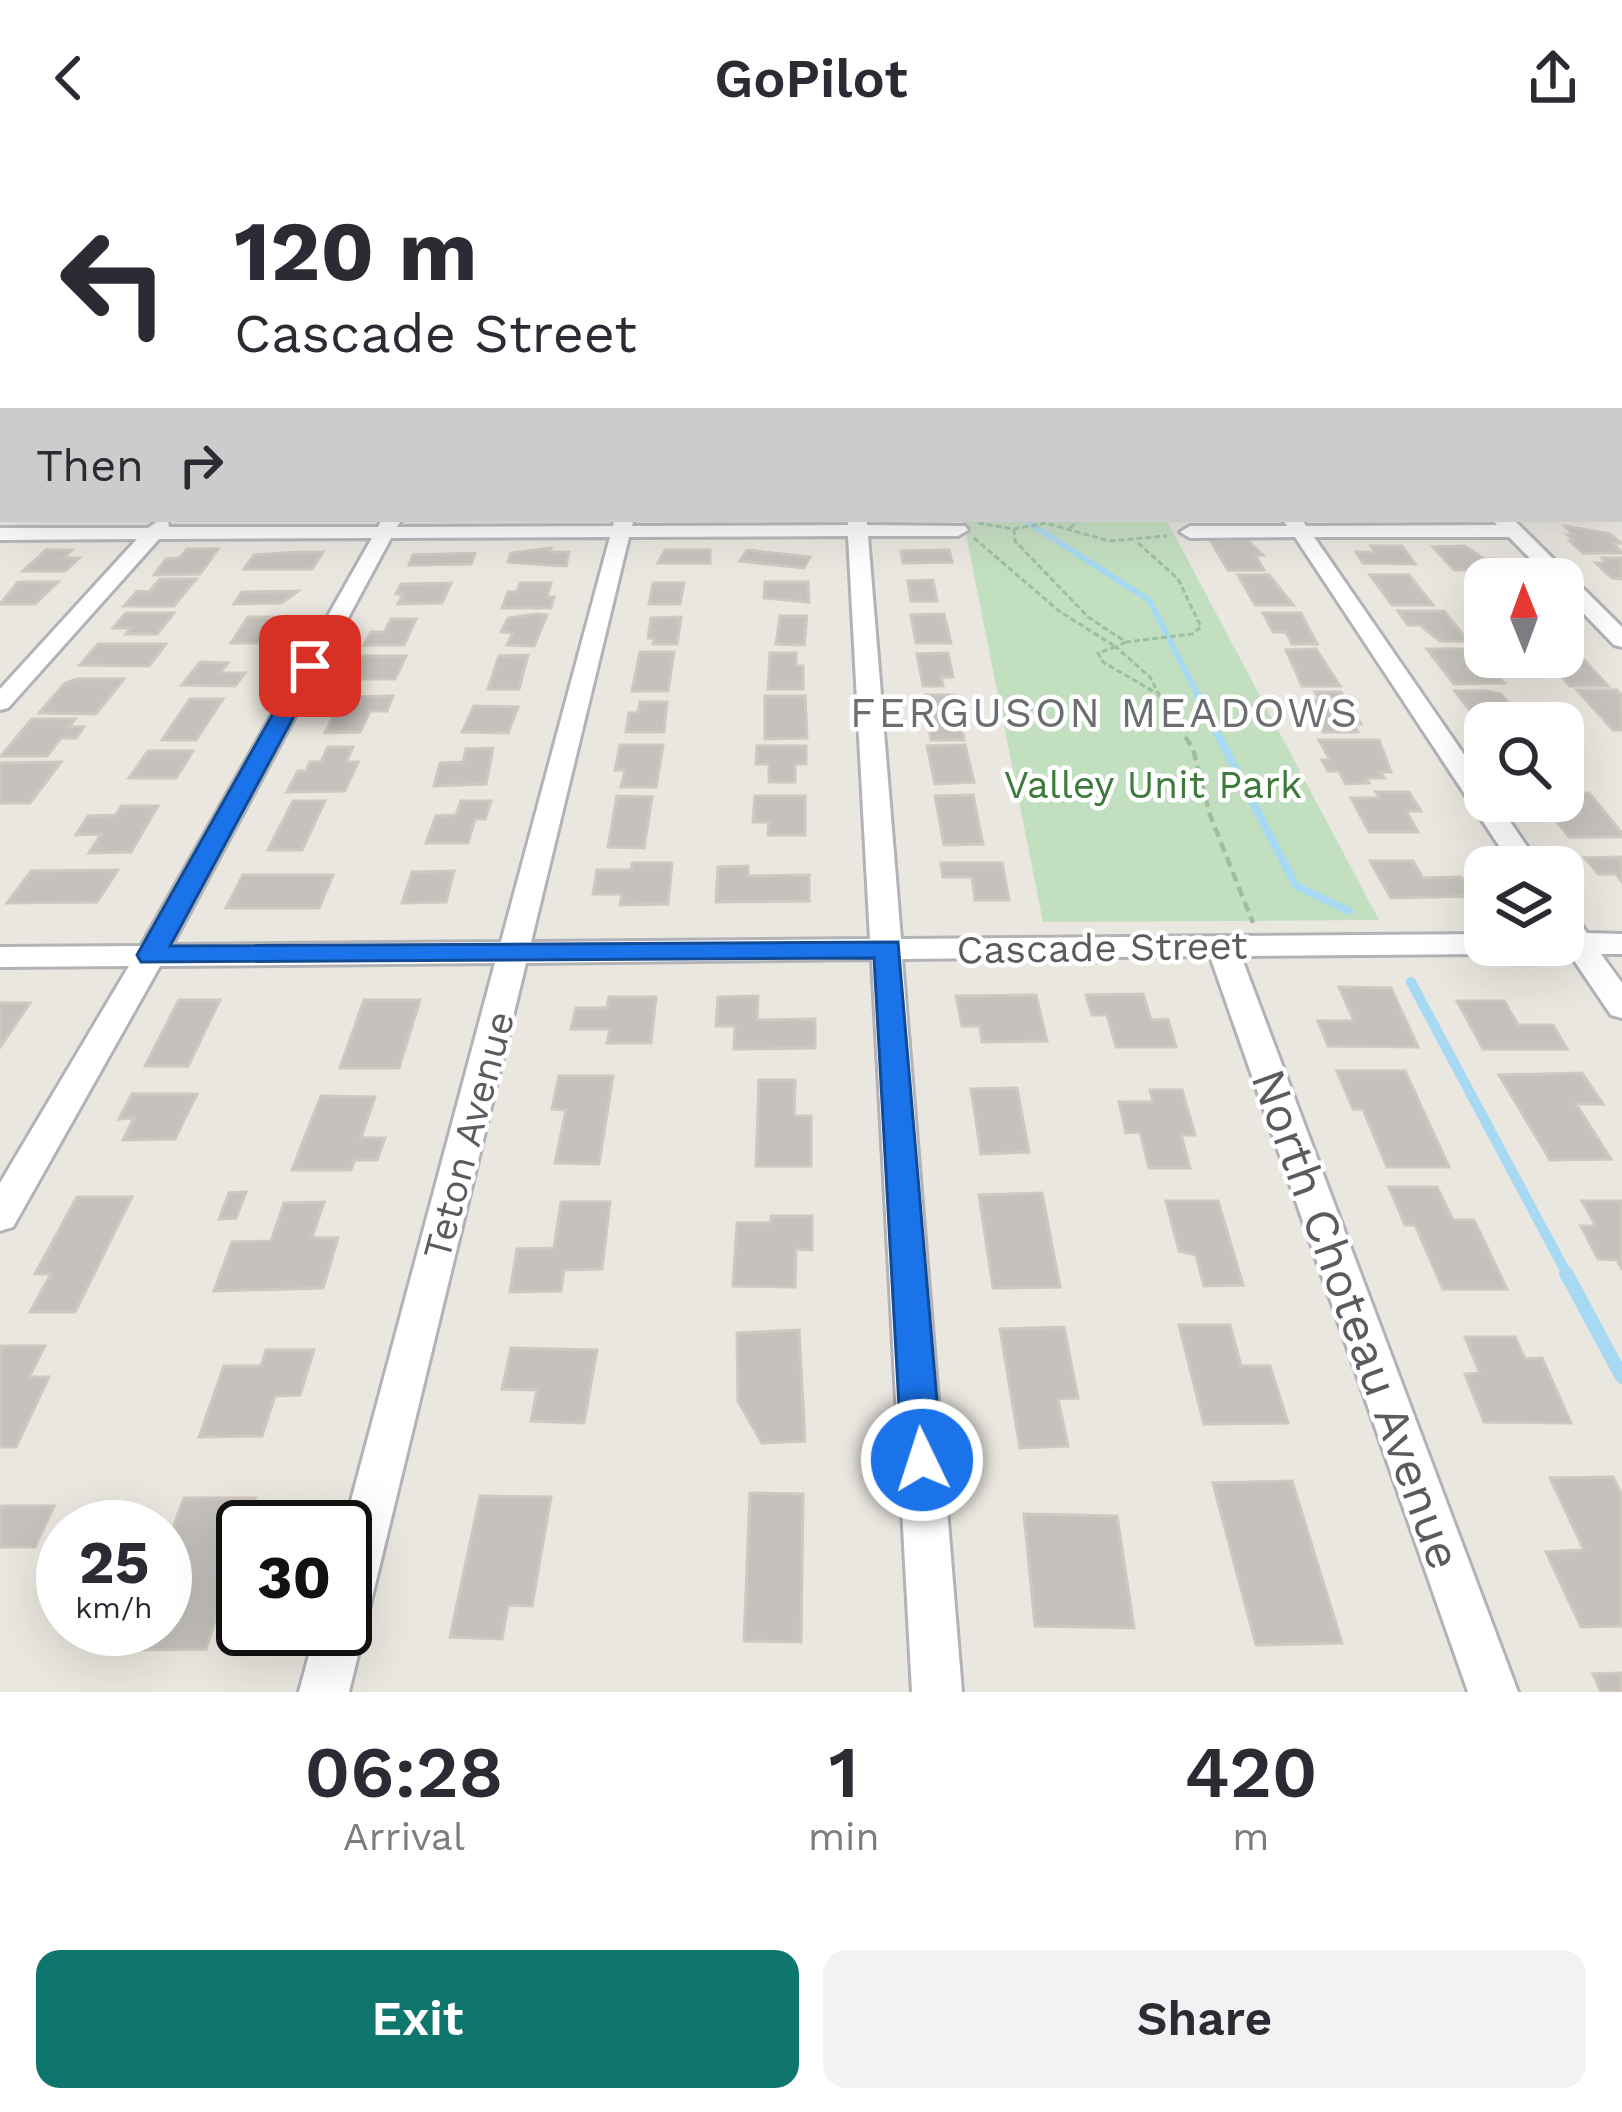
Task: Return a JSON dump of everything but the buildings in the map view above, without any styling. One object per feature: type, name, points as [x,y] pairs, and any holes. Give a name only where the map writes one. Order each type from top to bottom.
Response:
[{"type":"street","points":[[857,525],[938,1692]]},
{"type":"street","points":[[0,534],[159,526],[857,525],[965,533]]},
{"type":"street","points":[[1296,525],[1513,846]]},
{"type":"street","points":[[1190,532],[1296,525],[1508,525],[1540,558]]},
{"type":"street","points":[[0,703],[159,526]]},
{"type":"street","points":[[0,1216],[151,955],[388,526]]},
{"type":"street","name":"Teton Avenue","points":[[372,1508],[623,526]]},
{"type":"street","points":[[1584,602],[1622,640]]},
{"type":"street","name":"Cascade Street","points":[[0,957],[888,949],[1238,934],[1464,943]]},
{"type":"street","name":"North Choteau Avenue","points":[[1238,934],[1492,1692]]},
{"type":"street","points":[[1584,938],[1622,944]]},
{"type":"street","points":[[1584,957],[1622,1007]]},
{"type":"street","points":[[324,1692],[333,1656]]},
{"type":"path","points":[[1027,527],[1038,522],[1070,527],[1109,541],[1190,532]]},
{"type":"path","points":[[1070,527],[1077,522]]},
{"type":"path","points":[[1014,529],[1015,541],[1070,600],[1126,642]]},
{"type":"path","points":[[965,533],[1059,611],[1117,647],[1150,677],[1193,748],[1238,934]]},
{"type":"path","points":[[1136,541],[1178,579],[1201,627],[1180,636],[1126,642],[1098,653],[1103,662],[1161,696]]},
{"type":"green space","name":"Valley Unit Park","points":[[964,522],[1168,522],[1379,920],[1043,922]]},
{"type":"waterway","points":[[1028,522],[1149,600],[1200,699]]},
{"type":"waterway","points":[[1198,696],[1296,886],[1349,911]]},
{"type":"waterway","points":[[1411,982],[1568,1276]]},
{"type":"waterway","points":[[1566,1273],[1622,1377]]},
{"type":"district","name":"FERGUSON MEADOWS","points":[[1105,712]]},
{"type":"route","points":[[310,666],[151,955],[888,949],[922,1460]]}]
